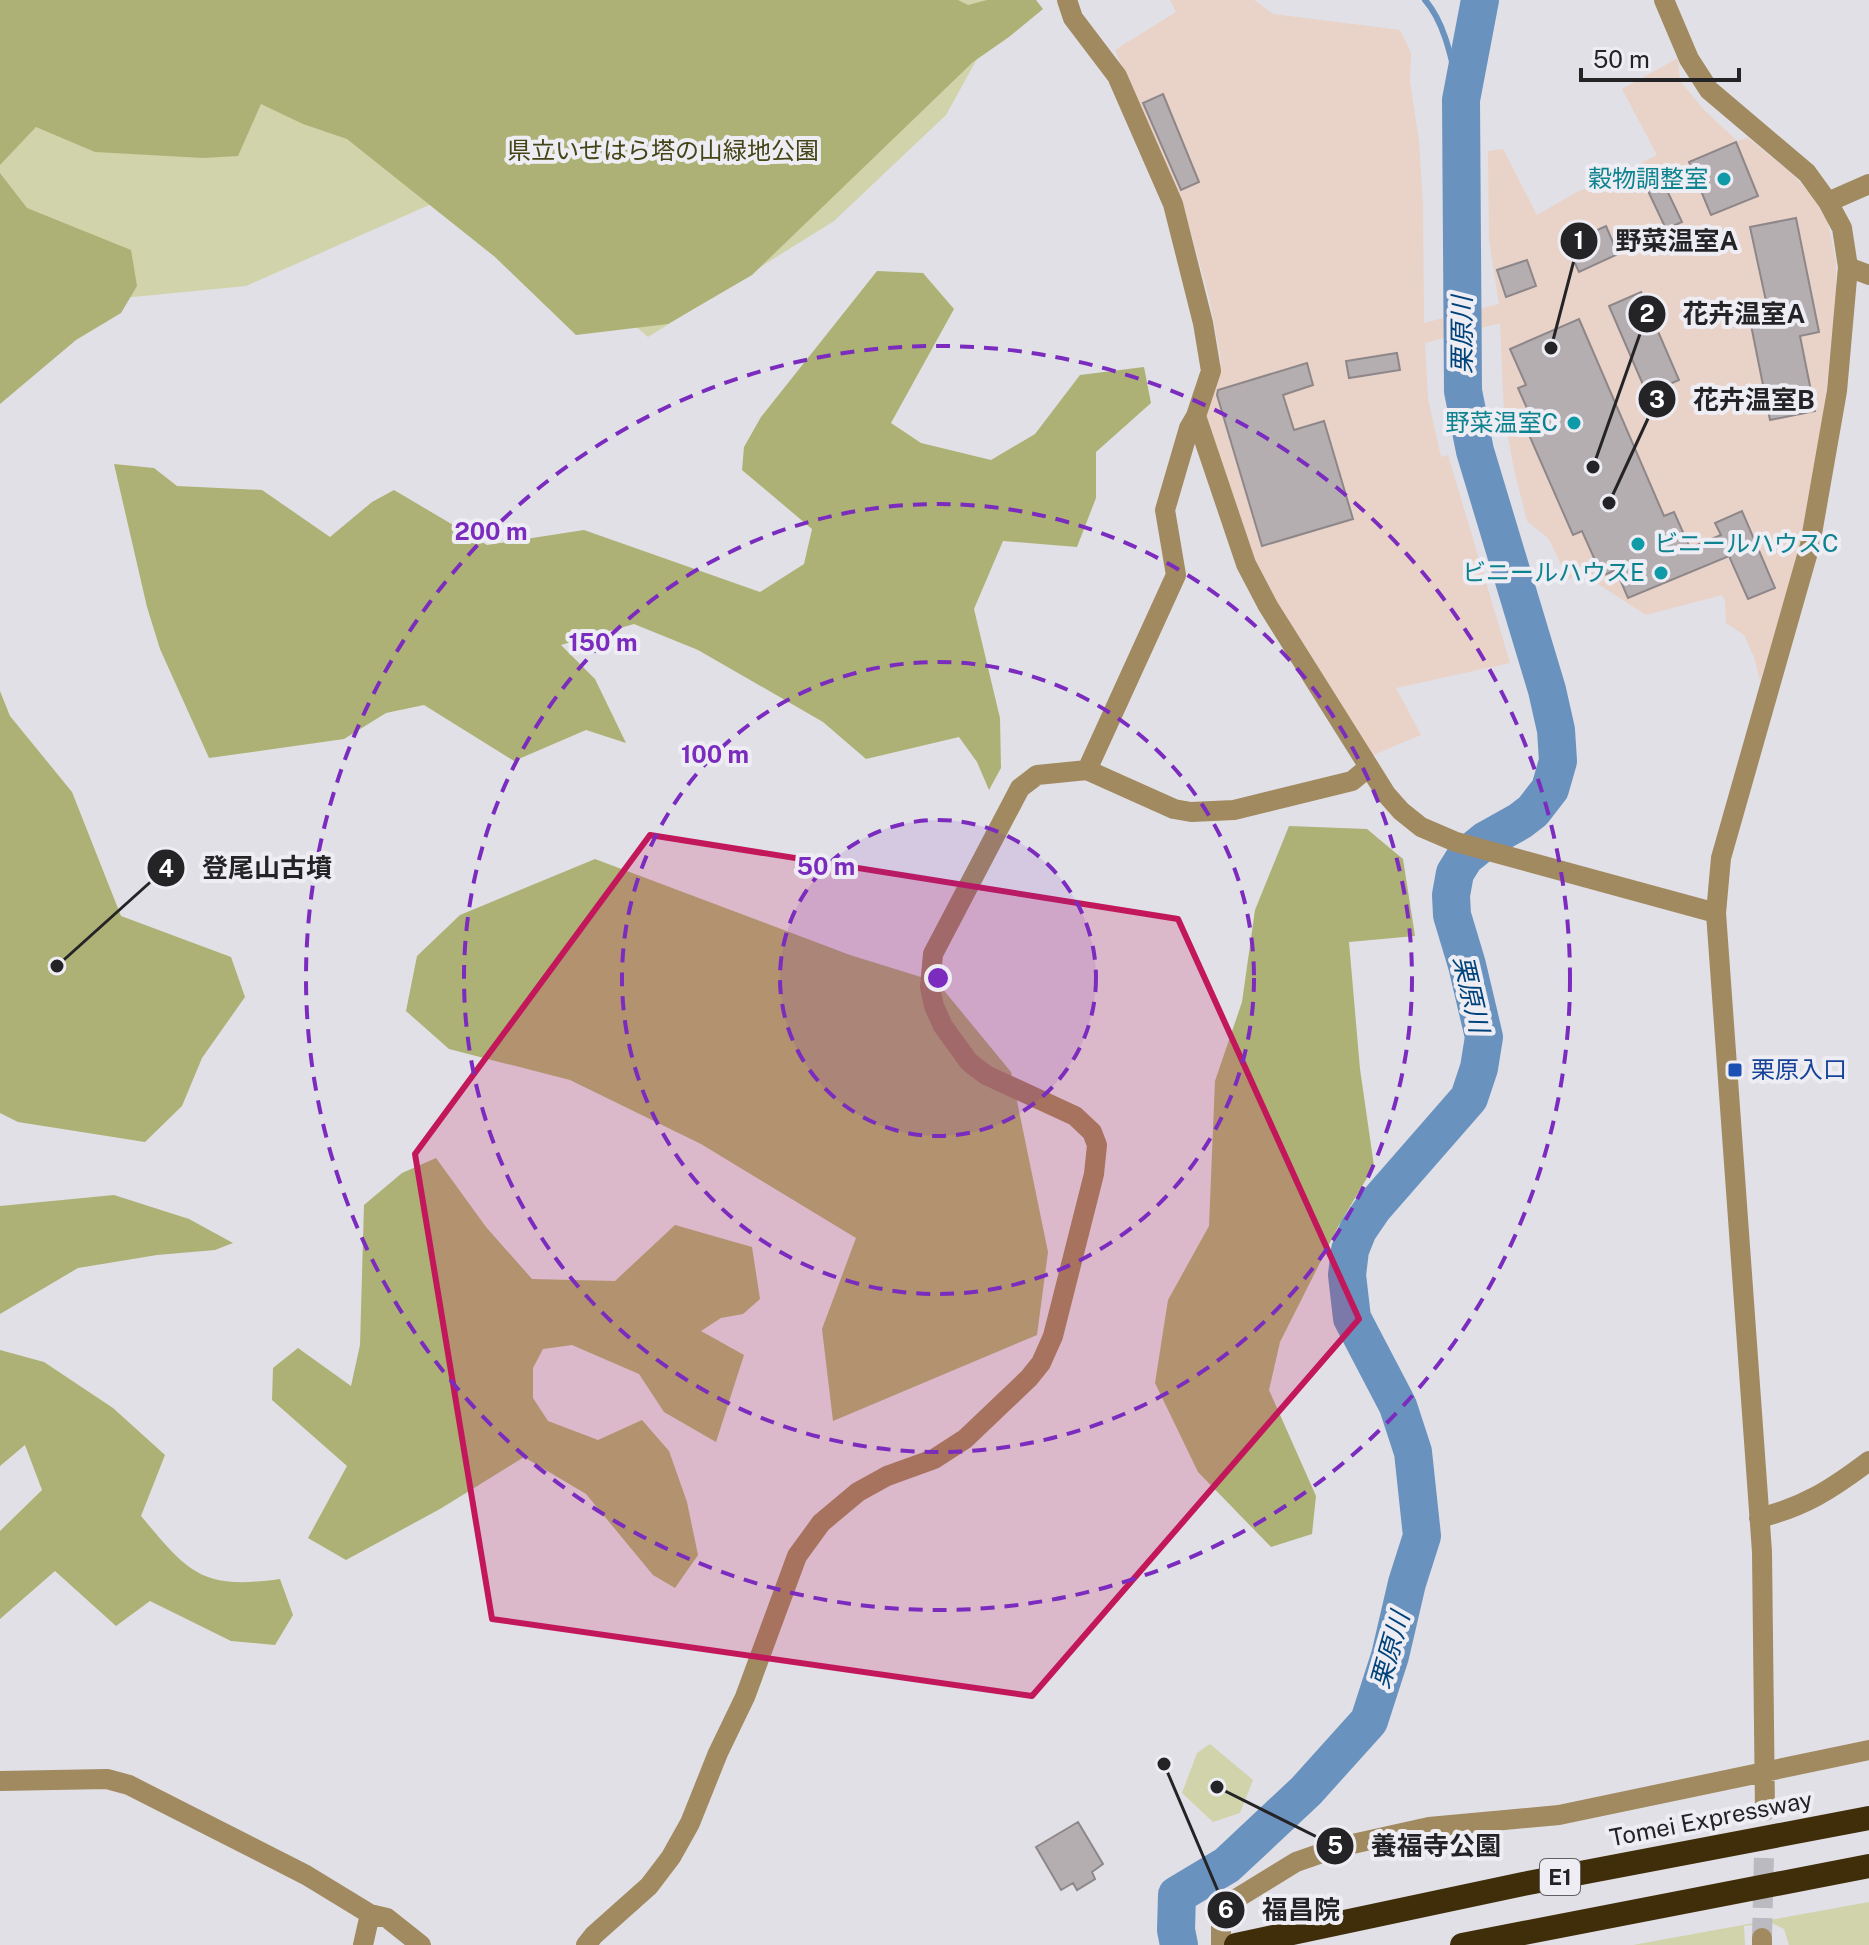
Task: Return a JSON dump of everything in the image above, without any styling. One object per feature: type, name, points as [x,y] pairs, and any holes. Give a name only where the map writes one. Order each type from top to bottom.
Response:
[{"type":"highway","name":"Tomei Expressway","points":[[1244,1943],[1537,1881],[1869,1818]]},
{"type":"highway","name":"E1","points":[[1462,1945],[1869,1866]]},
{"type":"street","points":[[1067,0],[1073,18],[1117,76],[1173,204],[1203,323],[1211,371],[1189,428],[1165,510],[1176,575],[1087,770]]},
{"type":"street","points":[[1664,0],[1689,59],[1709,90],[1807,173],[1828,202],[1842,228],[1848,267],[1837,391],[1810,545],[1721,858],[1716,913],[1762,1552],[1765,1811]]},
{"type":"street","points":[[1828,202],[1869,184]]},
{"type":"street","points":[[1848,267],[1869,275]]},
{"type":"street","points":[[1196,416],[1246,564],[1268,606],[1369,767],[1401,811],[1421,827],[1456,842],[1716,913]]},
{"type":"street","points":[[586,1945],[649,1886],[684,1834],[745,1697],[797,1556],[821,1523],[858,1492],[887,1476],[934,1459],[965,1439],[1021,1387],[1041,1363],[1048,1348],[1094,1174],[1097,1145],[1092,1132],[1075,1116],[986,1075],[969,1062],[943,1026],[934,1006],[930,972],[933,954],[1020,788],[1037,775],[1087,770],[1174,809],[1191,812],[1234,810],[1352,781],[1369,767]]},
{"type":"street","points":[[1759,1518],[1789,1510],[1830,1491],[1869,1461]]},
{"type":"street","points":[[1221,1945],[1221,1908],[1273,1874],[1316,1853],[1429,1827],[1559,1815],[1869,1750]]},
{"type":"street","points":[[0,1781],[107,1779],[129,1785],[306,1875],[370,1914],[387,1918],[421,1945]]},
{"type":"street","points":[[363,1945],[370,1914]]},
{"type":"highlighted area","points":[[650,835],[1178,919],[1359,1319],[1032,1696],[492,1619],[415,1154]]},
{"type":"shaded area","points":[[1170,0],[1254,0],[1273,14],[1400,30],[1411,53],[1410,81],[1419,142],[1424,323],[1499,304],[1489,240],[1488,151],[1503,149],[1537,215],[1577,192],[1657,155],[1622,89],[1678,58],[1680,81],[1705,111],[1737,141],[1748,138],[1790,172],[1810,193],[1828,223],[1836,261],[1825,405],[1811,497],[1785,602],[1760,681],[1744,635],[1726,623],[1722,595],[1646,615],[1598,584],[1584,563],[1569,580],[1548,538],[1527,521],[1504,413],[1500,323],[1425,343],[1428,399],[1441,457],[1448,455],[1510,663],[1396,688],[1421,735],[1371,756],[1272,595],[1249,549],[1206,417],[1221,361],[1210,301],[1182,200],[1170,182],[1115,50],[1176,12]]},
{"type":"green space","name":"県立いせはら塔の山緑地公園","points":[[0,0],[991,0],[1008,3],[946,115],[834,221],[648,337],[472,186],[246,286],[0,310]]},
{"type":"green space","name":"県立いせはら塔の山緑地公園","points":[[0,0],[958,0],[968,5],[987,0],[1036,0],[1043,9],[973,62],[752,275],[668,324],[576,335],[495,257],[347,139],[303,124],[261,104],[238,156],[203,158],[95,152],[36,127],[0,165]]},
{"type":"green space","points":[[0,173],[27,208],[131,250],[137,286],[121,313],[76,340],[0,404]]},
{"type":"green space","points":[[877,271],[923,273],[954,309],[891,423],[921,443],[991,460],[1035,434],[1080,375],[1144,367],[1151,403],[1096,452],[1096,498],[1077,547],[1003,541],[974,609],[1000,718],[1001,768],[989,790],[977,762],[959,737],[866,759],[823,722],[698,650],[634,624],[561,645],[595,679],[626,743],[586,730],[514,761],[424,705],[386,713],[344,739],[209,758],[160,649],[147,607],[114,464],[154,468],[177,486],[262,490],[330,537],[372,502],[394,490],[487,545],[584,530],[760,592],[804,564],[812,529],[742,470],[744,447],[761,417]]},
{"type":"green space","points":[[0,691],[10,716],[72,792],[121,916],[231,957],[245,997],[202,1058],[182,1106],[145,1142],[18,1122],[0,1113]]},
{"type":"green space","points":[[1289,826],[1367,829],[1403,859],[1415,936],[1349,942],[1360,1069],[1374,1166],[1339,1225],[1280,1342],[1269,1390],[1316,1496],[1312,1534],[1271,1547],[1198,1472],[1155,1383],[1168,1300],[1209,1226],[1215,1081],[1242,1002],[1255,910]]},
{"type":"green space","points":[[595,859],[850,955],[937,982],[1011,1072],[1048,1252],[1037,1335],[833,1421],[822,1329],[856,1238],[701,1144],[570,1080],[449,1049],[406,1011],[417,956],[460,915]]},
{"type":"green space","points":[[436,1158],[486,1227],[532,1279],[615,1281],[675,1225],[752,1247],[760,1299],[743,1314],[721,1318],[701,1331],[744,1355],[716,1442],[664,1412],[639,1374],[572,1345],[543,1349],[533,1368],[533,1398],[548,1421],[598,1440],[642,1420],[669,1451],[687,1502],[698,1555],[675,1588],[653,1575],[586,1494],[524,1457],[440,1509],[346,1560],[308,1538],[347,1466],[272,1400],[273,1368],[298,1348],[351,1386],[360,1345],[364,1205],[402,1173]]},
{"type":"green space","points":[[114,1195],[189,1219],[233,1243],[215,1250],[157,1255],[78,1268],[0,1314],[0,1206]]},
{"type":"green space","points":[[0,1350],[44,1362],[113,1408],[165,1455],[141,1516],[185,1564],[199,1573],[232,1582],[280,1579],[293,1615],[275,1645],[231,1641],[150,1601],[116,1626],[55,1571],[0,1619],[0,1531],[42,1490],[25,1445],[0,1466]]},
{"type":"green space","points":[[1210,1744],[1253,1780],[1240,1813],[1213,1822],[1182,1793],[1197,1753]]},
{"type":"green space","points":[[1869,1902],[1869,1945],[1789,1945],[1784,1929],[1772,1923],[1744,1926],[1745,1945],[1633,1945]]},
{"type":"building","points":[[1163,94],[1199,182],[1181,190],[1143,103]]},
{"type":"building","name":"穀物調整室","points":[[1736,142],[1758,196],[1711,215],[1689,162]]},
{"type":"building","points":[[1655,165],[1682,222],[1666,229],[1639,172]]},
{"type":"building","points":[[1796,218],[1819,332],[1800,336],[1815,411],[1770,420],[1747,305],[1766,301],[1750,227]]},
{"type":"building","points":[[1606,226],[1618,254],[1579,272],[1566,244]]},
{"type":"building","points":[[1527,260],[1536,286],[1506,297],[1497,270]]},
{"type":"building","points":[[1641,292],[1679,380],[1647,394],[1609,306]]},
{"type":"building","points":[[1579,319],[1664,516],[1674,512],[1690,548],[1721,535],[1715,523],[1742,511],[1775,588],[1748,599],[1729,556],[1628,598],[1616,570],[1602,576],[1582,531],[1573,535],[1526,428],[1534,424],[1518,388],[1526,385],[1510,349]]},
{"type":"building","points":[[1397,353],[1400,370],[1349,378],[1346,361]]},
{"type":"building","points":[[1307,363],[1313,385],[1283,395],[1294,430],[1324,421],[1353,519],[1262,546],[1218,390]]},
{"type":"building","points":[[1078,1822],[1103,1864],[1092,1872],[1095,1879],[1077,1890],[1073,1883],[1061,1890],[1036,1847]]},
{"type":"waterway","points":[[1425,0],[1444,34],[1461,100]]},
{"type":"waterway","name":"栗原川","points":[[1179,1945],[1177,1895],[1227,1865],[1306,1791],[1369,1721],[1390,1656],[1422,1536],[1413,1452],[1398,1406],[1352,1318],[1347,1275],[1350,1250],[1358,1230],[1373,1208],[1469,1098],[1479,1068],[1484,1037],[1452,915],[1451,895],[1455,873],[1465,857],[1486,840],[1533,811],[1550,789],[1558,761],[1556,730],[1547,690],[1475,451],[1463,391],[1461,100],[1480,0]]},
{"type":"tunnel","points":[[1762,1938],[1765,1811]]},
{"type":"place","name":"穀物調整室","points":[[1724,179]]},
{"type":"place","name":"野菜温室A","points":[[1551,348]]},
{"type":"place","name":"野菜温室C","points":[[1574,423]]},
{"type":"place","name":"花卉温室A","points":[[1593,467]]},
{"type":"place","name":"花卉温室B","points":[[1609,503]]},
{"type":"place","name":"ビニールハウスC","points":[[1638,544]]},
{"type":"place","name":"ビニールハウスE","points":[[1661,573]]},
{"type":"place","name":"登尾山古墳","points":[[57,966]]},
{"type":"place","name":"栗原入口","points":[[1735,1070]]},
{"type":"place","name":"福昌院","points":[[1164,1764]]},
{"type":"place","name":"養福寺公園","points":[[1217,1787]]}]
